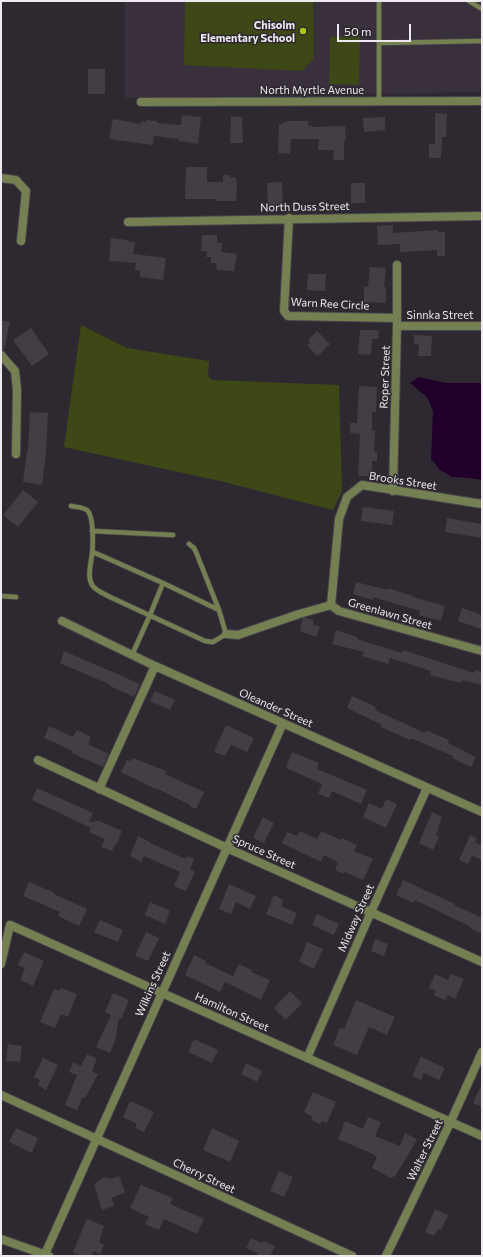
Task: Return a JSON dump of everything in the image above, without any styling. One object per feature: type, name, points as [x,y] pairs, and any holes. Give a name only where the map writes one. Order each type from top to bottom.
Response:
[{"type":"street","name":"North Myrtle Avenue","points":[[141,102],[482,101]]},
{"type":"street","points":[[1,178],[16,180],[26,191],[21,241]]},
{"type":"street","name":"North Duss Street","points":[[128,222],[288,218],[482,216]]},
{"type":"street","name":"Warn Ree Circle","points":[[288,218],[284,311],[288,316],[397,322]]},
{"type":"street","name":"Roper Street","points":[[393,491],[397,265]]},
{"type":"street","name":"Sinnka Street","points":[[397,322],[482,326]]},
{"type":"street","points":[[1,355],[15,371],[17,390],[16,454]]},
{"type":"street","name":"Brooks Street","points":[[331,605],[339,519],[347,497],[362,485],[482,504]]},
{"type":"street","name":"Greenlawn Street","points":[[226,634],[238,635],[299,614],[331,605],[339,611],[482,651]]},
{"type":"street","name":"Oleander Street","points":[[62,621],[155,666],[482,812]]},
{"type":"street","points":[[99,789],[155,666]]},
{"type":"street","name":"Wilkins Street","points":[[47,1255],[96,1139],[282,723]]},
{"type":"street","name":"Spruce Street","points":[[38,760],[227,848],[482,962]]},
{"type":"street","name":"Midway Street","points":[[307,1058],[427,788]]},
{"type":"street","name":"Hamilton Street","points":[[1,964],[10,925],[482,1136]]},
{"type":"street","name":"Walter Street","points":[[386,1256],[451,1122],[482,1052]]},
{"type":"street","name":"Cherry Street","points":[[1,1095],[352,1256]]},
{"type":"street","points":[[1,1239],[47,1255]]},
{"type":"lane","points":[[379,1],[379,101]]},
{"type":"lane","points":[[472,2],[482,9]]},
{"type":"lane","points":[[379,42],[482,41]]},
{"type":"lane","points":[[71,506],[88,511],[92,519],[92,552],[90,573],[93,585],[99,591],[205,641],[213,642],[226,634],[219,610],[196,552],[189,544]]},
{"type":"lane","points":[[92,531],[173,534]]},
{"type":"lane","points":[[92,552],[163,583],[219,610]]},
{"type":"lane","points":[[132,655],[163,583]]},
{"type":"lane","points":[[1,596],[16,597]]},
{"type":"shaded area","name":"Chisolm Elementary School","points":[[125,1],[482,1],[482,92],[125,98]]},
{"type":"shaded area","points":[[419,377],[446,383],[482,383],[482,480],[452,477],[440,470],[431,459],[433,411],[427,397],[410,383]]},
{"type":"green space","points":[[185,1],[313,1],[314,58],[302,71],[184,65]]},
{"type":"green space","points":[[330,37],[360,37],[359,85],[329,84]]},
{"type":"green space","points":[[81,325],[127,348],[209,361],[208,375],[210,379],[213,380],[339,385],[342,491],[333,510],[224,482],[64,447]]},
{"type":"building","points":[[88,69],[105,69],[105,94],[88,94]]},
{"type":"building","points":[[435,113],[447,114],[446,137],[442,137],[441,158],[429,158],[429,144],[435,144]]},
{"type":"building","points":[[182,115],[201,117],[198,144],[179,141],[179,139],[154,136],[153,145],[109,139],[113,119],[141,124],[141,121],[146,122],[146,120],[157,121],[157,123],[181,125]]},
{"type":"building","points":[[231,116],[242,117],[243,143],[230,143]]},
{"type":"building","points":[[385,117],[385,130],[364,132],[363,118]]},
{"type":"building","points":[[287,121],[308,121],[308,126],[312,127],[345,126],[346,140],[344,141],[344,160],[333,160],[334,150],[318,150],[319,139],[291,139],[290,154],[278,153],[279,125]]},
{"type":"building","points":[[186,167],[207,167],[207,182],[223,182],[223,175],[230,175],[230,178],[235,177],[237,182],[236,201],[216,201],[216,199],[185,199]]},
{"type":"building","points":[[282,182],[283,208],[268,209],[267,183]]},
{"type":"building","points":[[351,183],[365,183],[365,203],[351,203]]},
{"type":"building","points":[[393,225],[393,233],[438,230],[438,232],[445,232],[445,256],[437,256],[437,250],[400,252],[400,244],[378,245],[377,226]]},
{"type":"building","points":[[202,235],[217,235],[217,243],[222,243],[221,252],[237,254],[234,271],[217,270],[216,263],[211,263],[211,257],[206,257],[207,251],[201,251]]},
{"type":"building","points":[[111,238],[135,242],[133,254],[166,258],[163,280],[140,277],[140,271],[135,270],[136,263],[109,261]]},
{"type":"building","points":[[370,267],[386,268],[384,287],[386,287],[386,303],[364,302],[364,286],[368,287]]},
{"type":"building","points":[[308,274],[326,274],[325,291],[307,290]]},
{"type":"building","points":[[1,320],[10,322],[4,350],[1,350]]},
{"type":"building","points":[[31,328],[49,354],[32,366],[13,340]]},
{"type":"building","points":[[360,330],[379,330],[378,339],[372,339],[371,355],[358,354]]},
{"type":"building","points":[[317,331],[330,344],[318,356],[307,346],[310,342],[308,340]]},
{"type":"building","points":[[414,335],[432,336],[431,356],[418,356],[419,345],[414,344]]},
{"type":"building","points":[[359,386],[377,387],[376,412],[372,412],[372,431],[375,430],[374,452],[377,452],[377,461],[372,461],[372,476],[358,476],[360,434],[350,433],[350,423],[357,423]]},
{"type":"building","points":[[30,412],[48,413],[46,454],[42,485],[23,482],[28,451]]},
{"type":"building","points":[[23,490],[38,502],[18,527],[3,515]]},
{"type":"building","points":[[363,507],[394,511],[392,525],[361,521]]},
{"type":"building","points":[[447,518],[482,524],[482,538],[445,532]]},
{"type":"building","points":[[356,582],[387,590],[388,588],[445,606],[441,621],[419,615],[420,611],[373,597],[373,600],[353,594]]},
{"type":"building","points":[[462,608],[482,615],[481,629],[458,621]]},
{"type":"building","points":[[303,618],[314,620],[313,624],[320,627],[316,637],[300,631]]},
{"type":"building","points":[[336,630],[357,637],[357,639],[402,653],[403,650],[474,673],[475,670],[482,672],[482,685],[462,680],[461,683],[430,675],[431,671],[390,658],[388,664],[362,656],[364,652],[332,644]]},
{"type":"building","points":[[64,651],[140,684],[134,697],[110,686],[111,685],[60,663]]},
{"type":"building","points":[[155,691],[175,700],[170,710],[150,701]]},
{"type":"building","points":[[352,696],[376,707],[375,710],[425,733],[426,730],[449,740],[448,743],[476,757],[471,767],[452,758],[453,756],[411,738],[410,740],[381,727],[382,725],[347,708]]},
{"type":"building","points":[[226,725],[254,738],[247,752],[231,745],[225,756],[214,752]]},
{"type":"building","points":[[49,726],[73,737],[77,730],[91,737],[88,744],[109,754],[103,767],[44,738]]},
{"type":"building","points":[[292,752],[319,763],[317,769],[367,790],[361,804],[332,791],[329,798],[318,794],[322,784],[286,768]]},
{"type":"building","points":[[133,758],[166,771],[165,774],[204,792],[196,809],[121,772],[127,760],[131,761]]},
{"type":"building","points":[[37,788],[93,813],[89,822],[99,821],[122,831],[112,851],[101,847],[105,839],[89,832],[91,828],[32,800]]},
{"type":"building","points":[[386,799],[397,804],[386,828],[363,817],[369,803],[382,809]]},
{"type":"building","points":[[432,812],[442,817],[436,835],[439,837],[433,850],[419,843]]},
{"type":"building","points":[[263,817],[274,823],[264,843],[253,838]]},
{"type":"building","points":[[300,831],[317,839],[321,831],[357,845],[354,851],[373,859],[363,880],[345,872],[344,874],[335,870],[338,862],[324,855],[321,862],[282,843],[287,832],[297,836]]},
{"type":"building","points":[[470,835],[477,838],[475,842],[482,846],[482,860],[472,856],[468,864],[459,860]]},
{"type":"building","points":[[138,836],[186,859],[187,856],[194,859],[190,869],[195,872],[186,891],[174,886],[180,872],[144,856],[141,862],[130,856]]},
{"type":"building","points":[[403,880],[482,918],[480,933],[470,928],[471,927],[415,900],[414,903],[396,895]]},
{"type":"building","points":[[29,882],[87,909],[79,926],[58,916],[60,912],[23,896]]},
{"type":"building","points":[[229,884],[256,896],[250,909],[236,902],[231,914],[219,909]]},
{"type":"building","points":[[274,895],[283,900],[281,906],[297,913],[292,925],[266,914]]},
{"type":"building","points":[[150,902],[170,911],[165,924],[145,915]]},
{"type":"building","points":[[317,914],[339,924],[334,935],[312,925]]},
{"type":"building","points":[[100,920],[123,930],[118,942],[94,932]]},
{"type":"building","points":[[146,932],[159,938],[148,961],[135,956]]},
{"type":"building","points":[[375,939],[388,944],[384,956],[371,951]]},
{"type":"building","points":[[307,942],[323,949],[314,969],[299,962]]},
{"type":"building","points":[[24,952],[44,961],[33,986],[20,980],[25,968],[18,965]]},
{"type":"building","points":[[194,955],[206,961],[205,963],[233,976],[239,964],[252,970],[251,972],[270,980],[261,1000],[225,982],[220,992],[185,975]]},
{"type":"building","points":[[435,974],[448,980],[451,974],[464,979],[455,999],[448,995],[445,1000],[434,995],[436,991],[429,988]]},
{"type":"building","points":[[61,988],[77,994],[68,1017],[61,1014],[55,1028],[40,1022],[54,989],[59,991]]},
{"type":"building","points":[[290,991],[302,1003],[286,1020],[274,1008]]},
{"type":"building","points":[[113,993],[129,1000],[121,1019],[119,1018],[115,1041],[110,1053],[96,1047],[111,1015],[105,1012]]},
{"type":"building","points":[[356,1000],[395,1017],[387,1035],[369,1027],[357,1055],[333,1045],[340,1028],[344,1029]]},
{"type":"building","points":[[194,1039],[218,1050],[212,1063],[188,1052]]},
{"type":"building","points":[[8,1044],[22,1046],[20,1062],[6,1061]]},
{"type":"building","points":[[87,1054],[97,1059],[92,1071],[98,1074],[85,1098],[82,1098],[77,1110],[65,1105],[77,1075],[69,1072],[73,1062],[81,1066]]},
{"type":"building","points":[[421,1057],[445,1068],[439,1080],[424,1073],[421,1080],[412,1076]]},
{"type":"building","points":[[43,1058],[58,1065],[46,1090],[38,1085],[40,1080],[34,1077]]},
{"type":"building","points":[[246,1063],[262,1071],[257,1082],[241,1074]]},
{"type":"building","points":[[482,1083],[482,1107],[473,1103]]},
{"type":"building","points":[[313,1092],[336,1102],[327,1123],[322,1121],[320,1124],[311,1120],[313,1117],[304,1112]]},
{"type":"building","points":[[130,1101],[154,1112],[144,1132],[135,1128],[137,1124],[123,1117]]},
{"type":"building","points":[[368,1117],[381,1122],[375,1136],[400,1146],[405,1133],[417,1139],[395,1176],[391,1178],[372,1168],[377,1157],[375,1155],[338,1139],[345,1121],[363,1129]]},
{"type":"building","points":[[16,1128],[38,1138],[32,1153],[9,1142]]},
{"type":"building","points":[[212,1128],[239,1141],[230,1162],[203,1150]]},
{"type":"building","points":[[279,1171],[293,1177],[284,1197],[270,1191]]},
{"type":"building","points":[[119,1176],[125,1192],[112,1198],[114,1206],[102,1210],[94,1184],[103,1178],[108,1177],[109,1179]]},
{"type":"building","points":[[141,1185],[173,1198],[170,1204],[204,1219],[197,1234],[164,1219],[159,1230],[145,1224],[149,1217],[130,1208]]},
{"type":"building","points":[[435,1209],[448,1215],[441,1230],[438,1229],[434,1236],[425,1232]]},
{"type":"building","points":[[87,1219],[104,1226],[99,1242],[104,1245],[100,1254],[94,1251],[92,1256],[82,1256],[73,1252]]},
{"type":"building","points":[[251,1238],[262,1243],[264,1241],[275,1246],[270,1256],[256,1256],[258,1253],[246,1248]]},
{"type":"place","name":"Chisolm Elementary School","points":[[303,31]]}]
